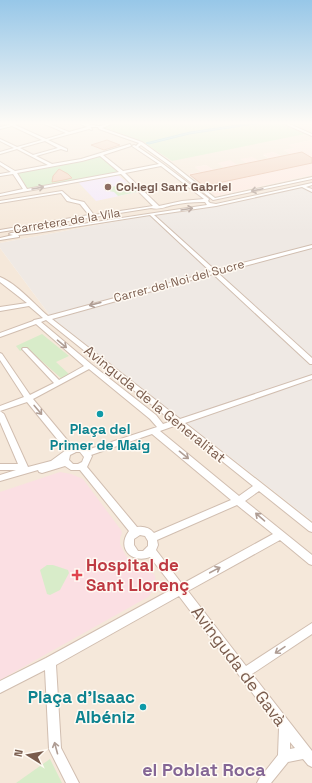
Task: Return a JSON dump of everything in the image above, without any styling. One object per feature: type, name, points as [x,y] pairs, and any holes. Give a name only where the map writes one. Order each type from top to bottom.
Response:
[{"type":"street","points":[[38,159],[51,166]]},
{"type":"street","points":[[0,175],[88,159]]},
{"type":"street","points":[[105,159],[121,171],[158,210]]},
{"type":"street","points":[[153,159],[206,200],[209,204],[217,205]]},
{"type":"street","points":[[162,159],[214,199],[220,201],[217,205]]},
{"type":"street","points":[[0,163],[14,172],[25,189]]},
{"type":"street","points":[[0,195],[121,171],[162,165]]},
{"type":"street","points":[[149,212],[158,210],[166,205],[214,199],[311,179]]},
{"type":"street","points":[[275,186],[283,190]]},
{"type":"street","points":[[149,212],[217,205],[283,190],[309,187]]},
{"type":"street","points":[[0,202],[62,192],[69,200],[82,203],[92,217]]},
{"type":"street","name":"Carretera de la Vila","points":[[0,231],[135,210],[149,212]]},
{"type":"street","points":[[149,212],[312,362]]},
{"type":"street","name":"Carretera de la Vila","points":[[0,235],[21,234],[149,212]]},
{"type":"street","points":[[0,225],[8,230]]},
{"type":"street","name":"Carretera de la Vila","points":[[0,239],[21,234]]},
{"type":"street","name":"Carrer del Noi del Sucre","points":[[0,335],[47,317],[312,246]]},
{"type":"street","name":"Avinguda de la Generalitat","points":[[1,281],[28,300],[30,304],[312,528]]},
{"type":"street","points":[[0,309],[30,304]]},
{"type":"street","points":[[36,321],[153,417],[157,429],[312,562]]},
{"type":"street","points":[[25,349],[58,383]]},
{"type":"street","points":[[0,354],[67,456],[71,467],[82,466],[87,461],[87,453]]},
{"type":"street","points":[[0,409],[35,396],[89,366]]},
{"type":"street","points":[[87,453],[312,377]]},
{"type":"street","points":[[0,414],[24,469]]},
{"type":"street","points":[[0,478],[24,469],[53,463],[82,449],[87,453]]},
{"type":"street","points":[[0,482],[67,456]]},
{"type":"street","points":[[82,466],[136,533]]},
{"type":"street","points":[[0,467],[24,469]]},
{"type":"street","points":[[153,538],[239,500],[259,486]]},
{"type":"street","points":[[136,533],[147,533],[153,538],[154,546],[144,555],[139,555],[130,550],[128,543],[129,539],[136,533]]},
{"type":"street","points":[[0,687],[50,662],[280,535]]},
{"type":"street","name":"Avinguda de Gavà","points":[[150,551],[308,756]]},
{"type":"street","points":[[245,673],[312,628]]},
{"type":"street","points":[[50,662],[54,749],[73,783]]},
{"type":"street","points":[[263,783],[284,757],[285,726]]},
{"type":"street","points":[[284,757],[308,756]]},
{"type":"shaded area","points":[[0,159],[270,159],[260,161],[241,159],[247,163],[237,165],[218,163],[225,168],[213,170],[206,165],[195,167],[201,172],[189,174],[216,196],[312,175],[312,185],[0,243]]},
{"type":"shaded area","points":[[240,159],[255,159],[260,161],[270,159],[312,159],[312,175],[216,196],[188,174],[201,172],[195,167],[206,165],[214,170],[224,168],[218,163],[230,160],[237,165],[247,163]]},
{"type":"shaded area","name":"Col·legi Sant Gabriel","points":[[118,175],[138,192],[96,201],[78,182]]},
{"type":"shaded area","points":[[312,185],[312,521],[51,317],[0,248],[0,243]]},
{"type":"shaded area","points":[[0,248],[51,317],[312,521],[312,783],[0,783]]},
{"type":"shaded area","name":"Hospital de Sant Llorenç","points":[[60,472],[71,474],[83,479],[121,530],[122,533],[120,544],[126,556],[130,560],[145,563],[155,576],[156,586],[148,597],[0,680],[0,492]]},
{"type":"green space","points":[[92,159],[103,159],[120,172],[28,189],[17,172]]},
{"type":"green space","points":[[168,159],[184,159],[172,161]]},
{"type":"green space","points":[[128,183],[137,192],[118,196],[114,192],[107,189],[107,188]]},
{"type":"green space","points":[[42,334],[69,356],[56,362],[70,375],[62,379],[27,348],[20,351],[16,346]]},
{"type":"green space","points":[[47,565],[53,565],[68,570],[69,573],[60,590],[50,595],[47,594],[40,570]]},
{"type":"green space","points":[[50,759],[62,783],[16,783]]},
{"type":"building","points":[[270,159],[312,159],[312,163],[204,186],[190,175]]},
{"type":"building","points":[[59,169],[72,178],[52,182],[53,176]]},
{"type":"place","name":"Col·legi Sant Gabriel","points":[[108,187]]},
{"type":"place","name":"Plaça del Primer de Maig","points":[[100,414]]},
{"type":"place","name":"Hospital de Sant Llorenç","points":[[77,575]]},
{"type":"place","name":"Plaça d'Isaac Albéniz","points":[[143,707]]},
{"type":"district","name":"el Poblat Roca","points":[[204,769]]}]
